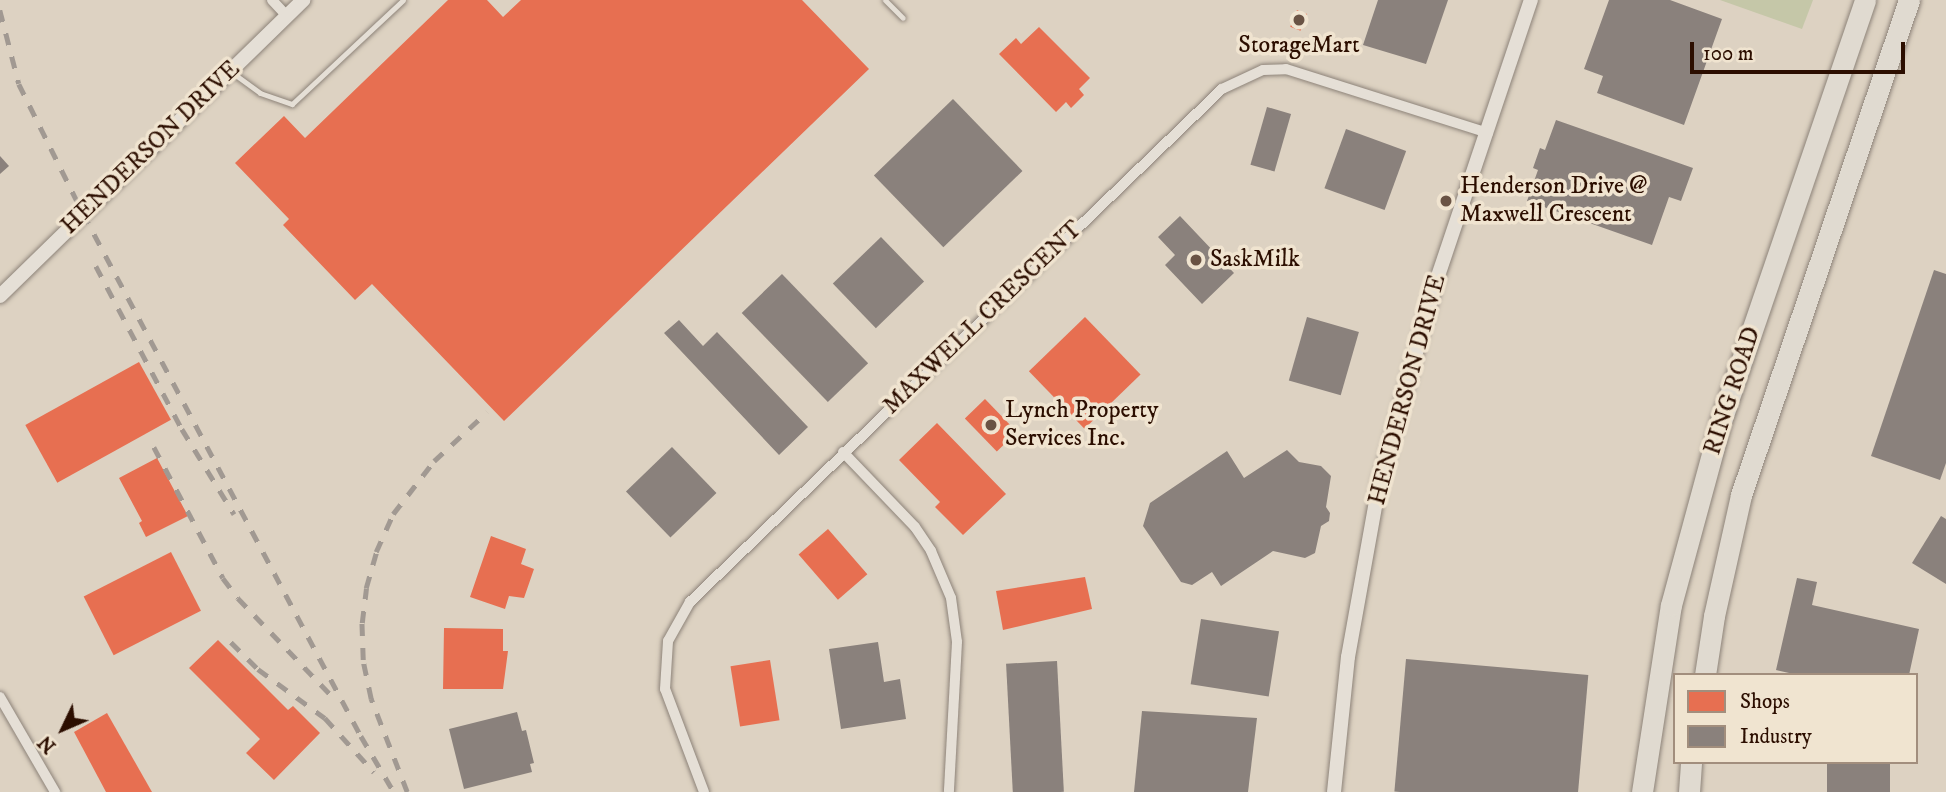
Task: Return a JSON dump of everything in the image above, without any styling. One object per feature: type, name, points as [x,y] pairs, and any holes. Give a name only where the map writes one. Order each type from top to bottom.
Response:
[{"type":"highway","name":"RING ROAD","points":[[1642,792],[1671,605],[1721,421],[1865,0]]},
{"type":"highway","name":"RING ROAD","points":[[1704,673],[1741,495],[1909,0]]},
{"type":"highway","points":[[1689,792],[1691,764]]},
{"type":"street","points":[[272,0],[287,16]]},
{"type":"street","name":"HENDERSON DRIVE","points":[[0,296],[303,0]]},
{"type":"street","name":"HENDERSON DRIVE","points":[[1334,792],[1348,657],[1380,480],[1435,285],[1531,0]]},
{"type":"street","name":"MAXWELL CRESCENT","points":[[704,792],[664,689],[668,641],[681,615],[700,590],[1222,89],[1242,77],[1263,70],[1298,72],[1488,133]]},
{"type":"street","points":[[843,452],[915,527],[944,576],[951,598],[957,642],[949,792]]},
{"type":"street","points":[[0,697],[55,792]]},
{"type":"lane","points":[[230,71],[260,93],[292,104],[402,0]]},
{"type":"lane","points":[[885,0],[903,18]]},
{"type":"green space","points":[[1720,0],[1813,0],[1802,29]]},
{"type":"building: Shops","points":[[448,0],[487,0],[503,17],[521,0],[802,0],[869,69],[504,421],[372,284],[355,300],[283,225],[289,219],[235,163],[284,116],[305,138]]},
{"type":"building: Shops","name":"StorageMart","points":[[1297,10],[1307,14],[1300,31],[1290,27]]},
{"type":"building: Shops","points":[[1039,27],[1090,78],[1079,89],[1084,95],[1071,108],[1066,102],[1056,112],[999,54],[1016,38],[1021,44]]},
{"type":"building: Shops","points":[[1085,317],[1141,375],[1084,429],[1029,371]]},
{"type":"building: Shops","points":[[139,362],[171,420],[57,483],[25,425]]},
{"type":"building: Shops","name":"Lynch Property Services Inc.","points":[[985,399],[1017,432],[997,452],[965,418]]},
{"type":"building: Shops","points":[[937,423],[1006,494],[963,535],[935,507],[940,502],[899,460]]},
{"type":"building: Shops","points":[[157,458],[188,516],[146,537],[139,523],[142,521],[119,478]]},
{"type":"building: Shops","points":[[828,529],[867,574],[838,600],[799,555]]},
{"type":"building: Shops","points":[[491,536],[526,549],[521,564],[534,569],[524,598],[509,596],[505,609],[470,597]]},
{"type":"building: Shops","points":[[171,552],[201,611],[114,655],[84,596]]},
{"type":"building: Shops","points":[[1085,577],[1092,609],[1003,630],[996,591]]},
{"type":"building: Shops","points":[[444,628],[503,629],[503,651],[508,651],[503,689],[443,689]]},
{"type":"building: Shops","points":[[218,640],[288,710],[293,706],[320,733],[274,780],[246,753],[260,739],[189,668]]},
{"type":"building: Shops","points":[[770,660],[780,720],[740,727],[730,666]]},
{"type":"building: Shops","points":[[107,713],[152,792],[106,792],[74,732]]},
{"type":"building: Industry","points":[[1378,0],[1448,0],[1426,64],[1363,45]]},
{"type":"building: Industry","points":[[1609,0],[1670,0],[1722,19],[1684,125],[1597,93],[1603,76],[1584,69]]},
{"type":"building: Industry","points":[[953,99],[1022,171],[943,247],[874,175]]},
{"type":"building: Industry","points":[[1267,107],[1291,114],[1274,172],[1250,165]]},
{"type":"building: Industry","points":[[1556,120],[1693,168],[1681,201],[1669,197],[1652,245],[1527,201],[1538,170],[1533,168],[1540,148],[1545,150]]},
{"type":"building: Industry","points":[[1346,129],[1406,151],[1385,210],[1324,188]]},
{"type":"building: Industry","points":[[0,156],[9,166],[0,174]]},
{"type":"building: Industry","name":"SaskMilk","points":[[1180,216],[1234,273],[1202,304],[1165,265],[1175,255],[1158,237]]},
{"type":"building: Industry","points":[[881,237],[924,282],[876,328],[833,284]]},
{"type":"building: Industry","points":[[1934,270],[1946,274],[1946,463],[1940,480],[1871,456]]},
{"type":"building: Industry","points":[[782,274],[868,363],[828,402],[742,313]]},
{"type":"building: Industry","points":[[1307,317],[1359,332],[1341,395],[1289,380]]},
{"type":"building: Industry","points":[[679,320],[703,346],[717,332],[808,427],[779,455],[664,333]]},
{"type":"building: Industry","points":[[672,447],[716,493],[670,537],[626,491]]},
{"type":"building: Industry","points":[[1287,450],[1299,462],[1321,466],[1331,476],[1326,507],[1330,513],[1329,521],[1321,526],[1315,553],[1305,558],[1273,551],[1221,586],[1212,572],[1192,585],[1181,582],[1143,526],[1150,503],[1227,451],[1244,478]]},
{"type":"building: Industry","points":[[1941,516],[1946,519],[1946,584],[1912,563]]},
{"type":"building: Industry","points":[[1797,578],[1817,582],[1812,605],[1919,629],[1909,673],[1789,673],[1776,670]]},
{"type":"building: Industry","points":[[1201,619],[1279,631],[1269,697],[1191,684]]},
{"type":"building: Industry","points":[[878,642],[884,682],[900,679],[906,719],[841,729],[829,649]]},
{"type":"building: Industry","points":[[1406,659],[1588,675],[1578,792],[1394,791]]},
{"type":"building: Industry","points":[[1057,661],[1064,792],[1013,792],[1006,664]]},
{"type":"building: Industry","points":[[1142,711],[1257,718],[1248,792],[1134,792]]},
{"type":"building: Industry","points":[[517,712],[522,731],[526,730],[534,763],[530,764],[532,772],[464,789],[449,729]]},
{"type":"building: Industry","points":[[1827,764],[1890,764],[1890,792],[1827,792]]},
{"type":"railway","points":[[0,10],[19,84],[83,213],[361,736],[394,792]]},
{"type":"railway","points":[[96,266],[182,429],[234,514]]},
{"type":"railway","points":[[407,792],[371,699],[363,660],[362,623],[366,588],[376,552],[393,514],[434,461],[487,412]]},
{"type":"railway","points":[[154,447],[223,578],[238,598],[335,699]]},
{"type":"railway","points":[[231,642],[258,669],[325,718],[374,772]]},
{"type":"place","name":"StorageMart","points":[[1299,20]]},
{"type":"place","name":"Henderson Drive @ Maxwell Crescent","points":[[1446,201]]},
{"type":"place","name":"SaskMilk","points":[[1196,260]]},
{"type":"place","name":"Lynch Property Services Inc.","points":[[991,425]]}]
